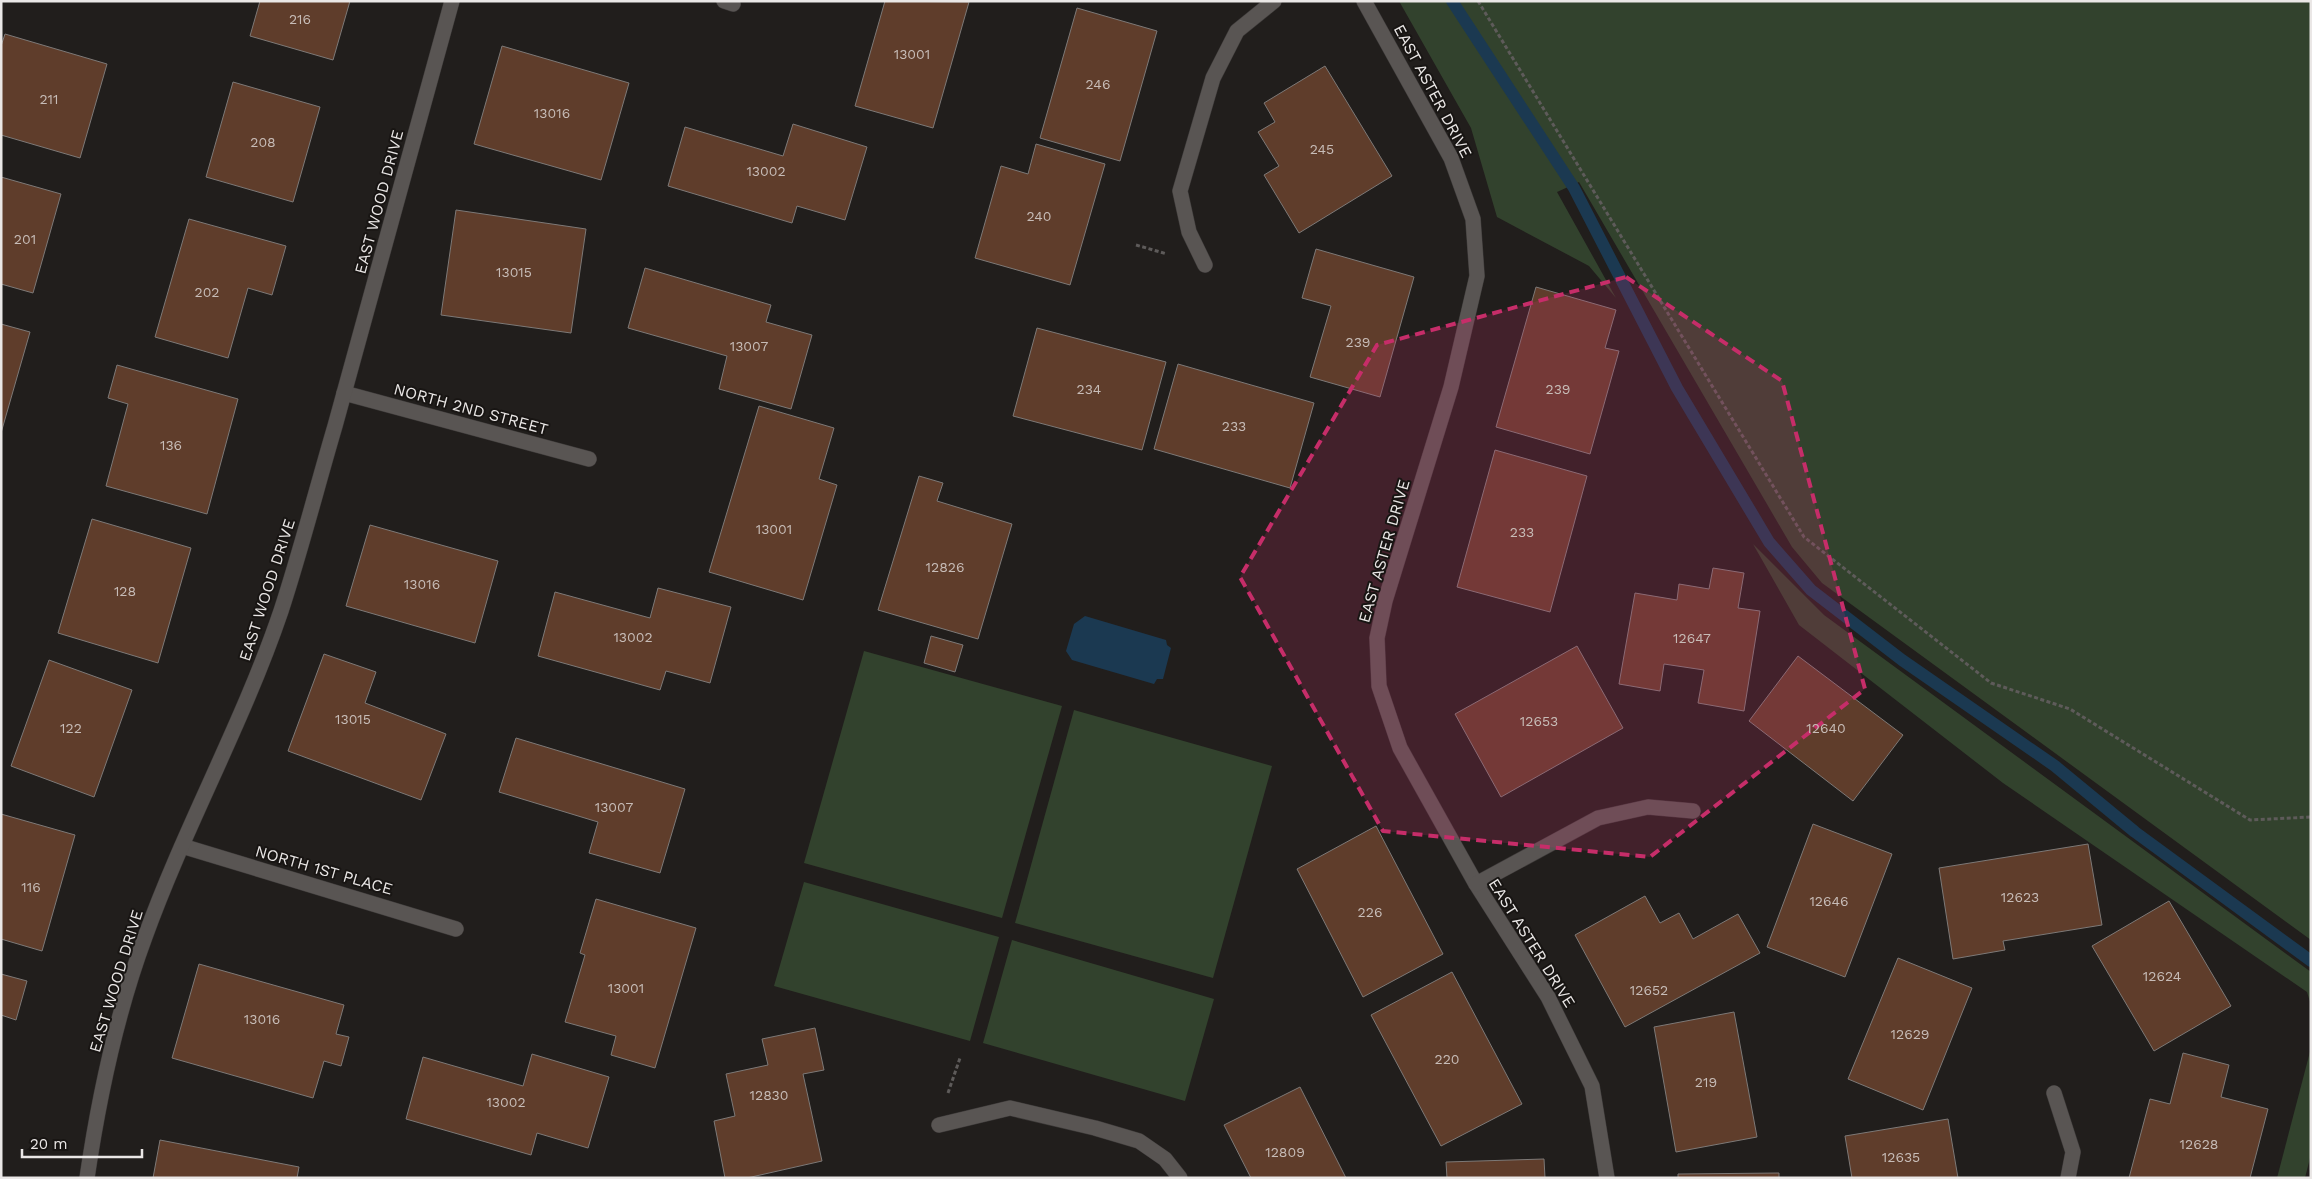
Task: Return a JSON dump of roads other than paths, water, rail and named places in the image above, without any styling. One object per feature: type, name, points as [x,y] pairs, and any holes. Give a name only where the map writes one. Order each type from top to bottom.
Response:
[{"type":"street","name":"EAST WOOD DRIVE","points":[[87,1178],[98,1108],[116,1031],[144,937],[182,846],[251,694],[278,618],[344,392],[452,1]]},
{"type":"street","points":[[1205,265],[1189,232],[1180,191],[1213,78],[1237,31],[1274,1]]},
{"type":"street","name":"EAST ASTER DRIVE","points":[[1364,1],[1451,158],[1473,219],[1478,276],[1451,387],[1385,601],[1377,638],[1379,686],[1400,748],[1476,884],[1548,996],[1592,1086],[1607,1178]]},
{"type":"street","name":"NORTH 2ND STREET","points":[[344,392],[589,459]]},
{"type":"street","points":[[1476,884],[1598,818],[1648,807],[1692,812]]},
{"type":"street","name":"NORTH 1ST PLACE","points":[[182,846],[456,929]]},
{"type":"street","points":[[2054,1093],[2073,1152],[2068,1178]]},
{"type":"street","points":[[939,1125],[1010,1108],[1095,1128],[1139,1141],[1165,1159],[1180,1178]]},
{"type":"water","points":[[1085,616],[1166,640],[1167,645],[1171,648],[1163,679],[1157,679],[1154,684],[1072,660],[1066,651],[1074,624]]},
{"type":"waterway","points":[[1452,1],[1574,188],[1677,388],[1769,542],[1811,590],[1902,660],[2055,766],[2135,832],[2311,961]]}]
